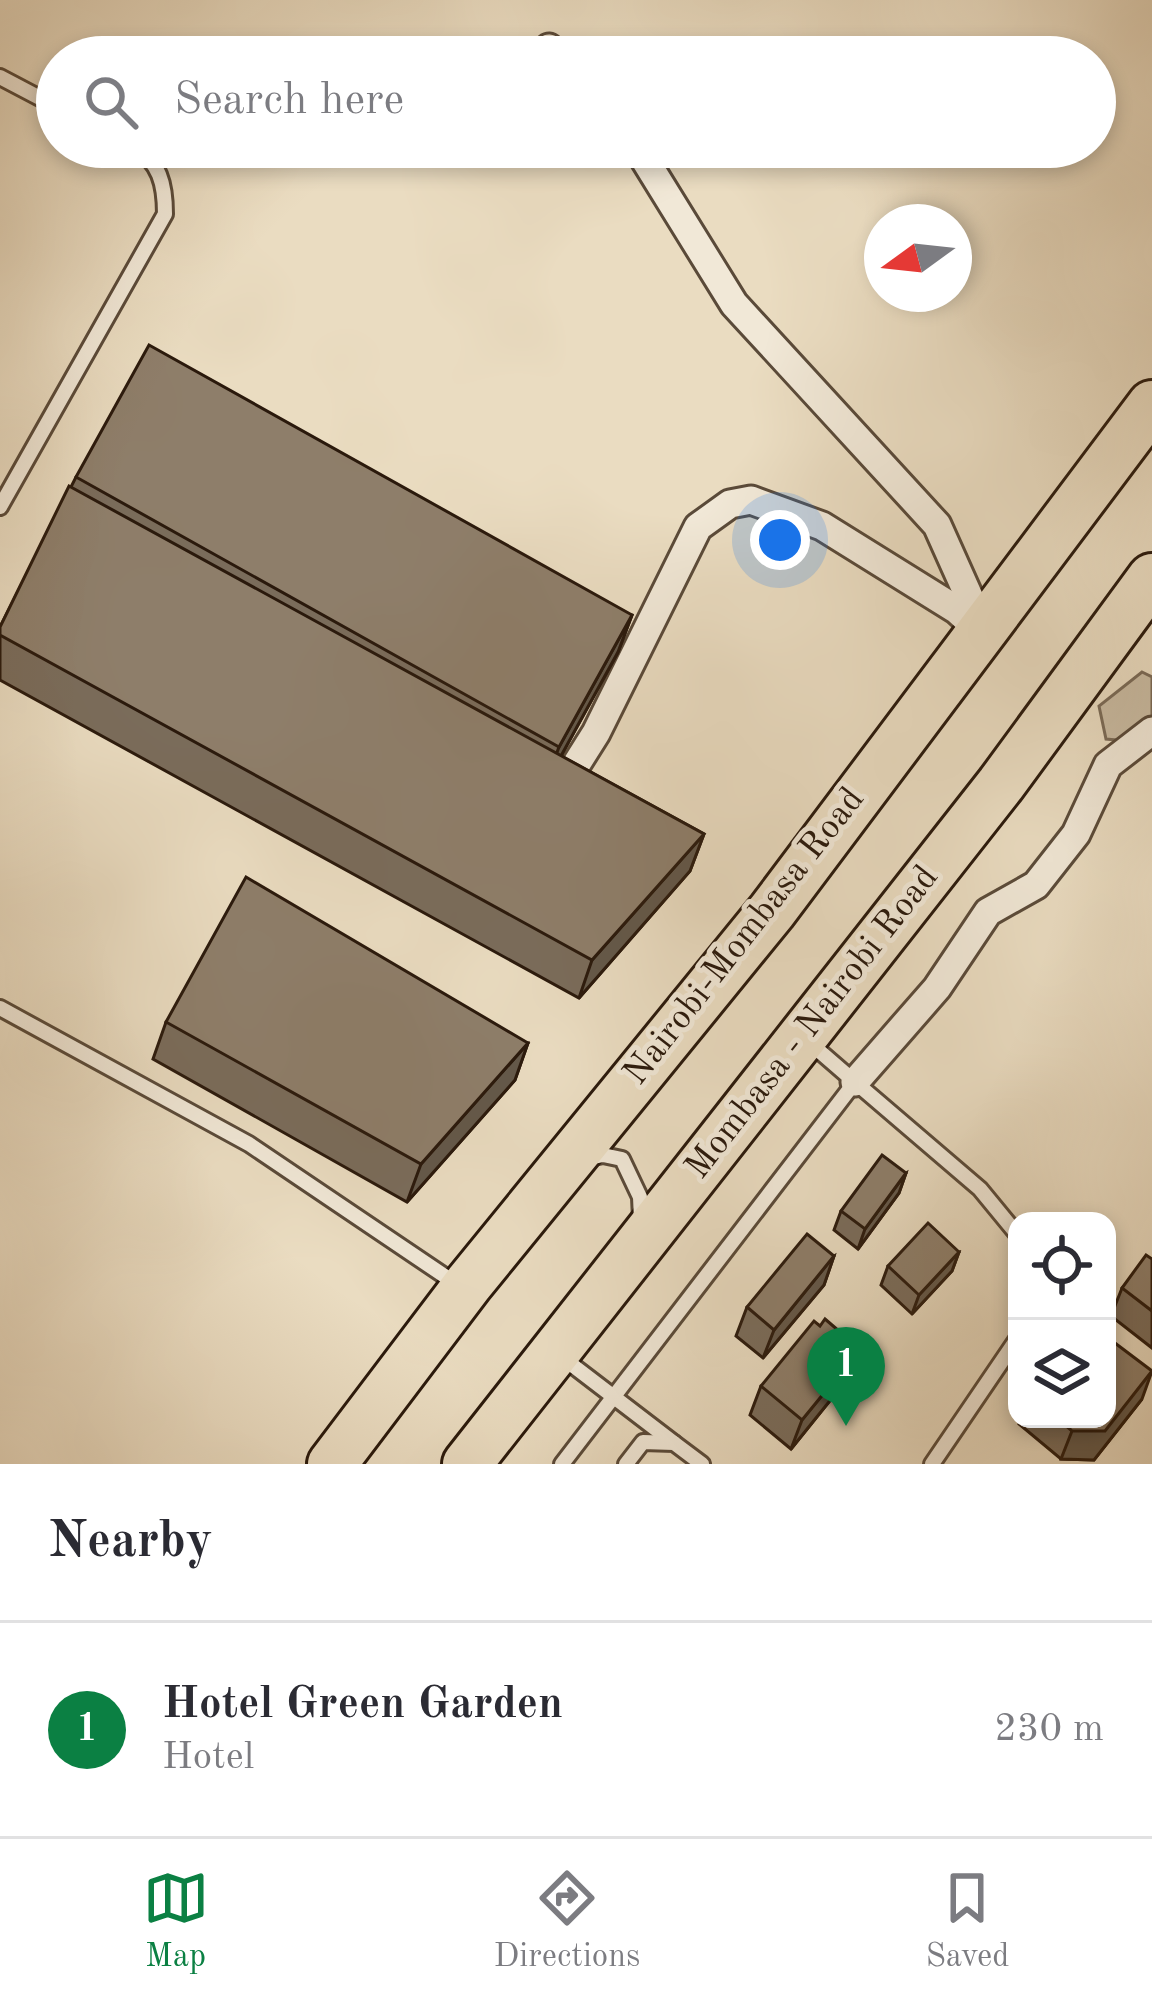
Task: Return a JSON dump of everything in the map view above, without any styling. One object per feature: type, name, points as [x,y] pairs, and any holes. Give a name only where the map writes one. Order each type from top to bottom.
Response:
[{"type":"highway","name":"Nairobi-Mombasa Road","points":[[332,1464],[464,1289],[772,910],[1152,405]]},
{"type":"highway","name":"Mombasa - Nairobi Road","points":[[467,1464],[1001,784],[1152,578]]},
{"type":"street","points":[[651,168],[734,304],[937,525],[985,627]]},
{"type":"street","points":[[574,768],[698,527],[730,504],[751,500],[822,526],[985,627]]},
{"type":"street","points":[[855,1082],[937,988],[988,912],[1036,885],[1076,834],[1108,765],[1152,731]]},
{"type":"lane","points":[[0,77],[36,96]]},
{"type":"lane","points":[[0,507],[165,214],[165,186],[156,168]]},
{"type":"lane","points":[[0,1008],[249,1144],[464,1289]]},
{"type":"lane","points":[[804,1036],[980,1190],[1008,1223]]},
{"type":"lane","points":[[562,1464],[855,1082]]},
{"type":"lane","points":[[557,1173],[603,1155],[622,1159],[640,1197],[642,1239]]},
{"type":"lane","points":[[554,1351],[702,1464]]},
{"type":"lane","points":[[932,1464],[1008,1353]]},
{"type":"lane","points":[[626,1464],[643,1442],[674,1443]]},
{"type":"shaded area","points":[[1142,672],[1152,677],[1152,731],[1139,742],[1106,739],[1099,706]]},
{"type":"building","points":[[149,345],[632,615],[559,747],[76,477]]},
{"type":"building","points":[[69,486],[704,834],[592,960],[0,635]]},
{"type":"building","points":[[246,877],[528,1043],[421,1164],[166,1022]]},
{"type":"building","points":[[882,1155],[906,1173],[865,1229],[841,1211]]},
{"type":"building","points":[[928,1223],[959,1252],[919,1295],[888,1266]]},
{"type":"building","points":[[807,1234],[834,1256],[774,1330],[747,1307]]},
{"type":"building","points":[[1146,1255],[1152,1259],[1152,1311],[1122,1288]]},
{"type":"building","points":[[825,1319],[860,1349],[802,1420],[761,1386],[814,1321],[820,1326]]},
{"type":"building","points":[[1116,1344],[1152,1371],[1116,1417]]},
{"type":"building","points":[[1068,1428],[1107,1428],[1105,1431]]},
{"type":"place","name":"Hotel Green Garden","points":[[846,1426]]}]
